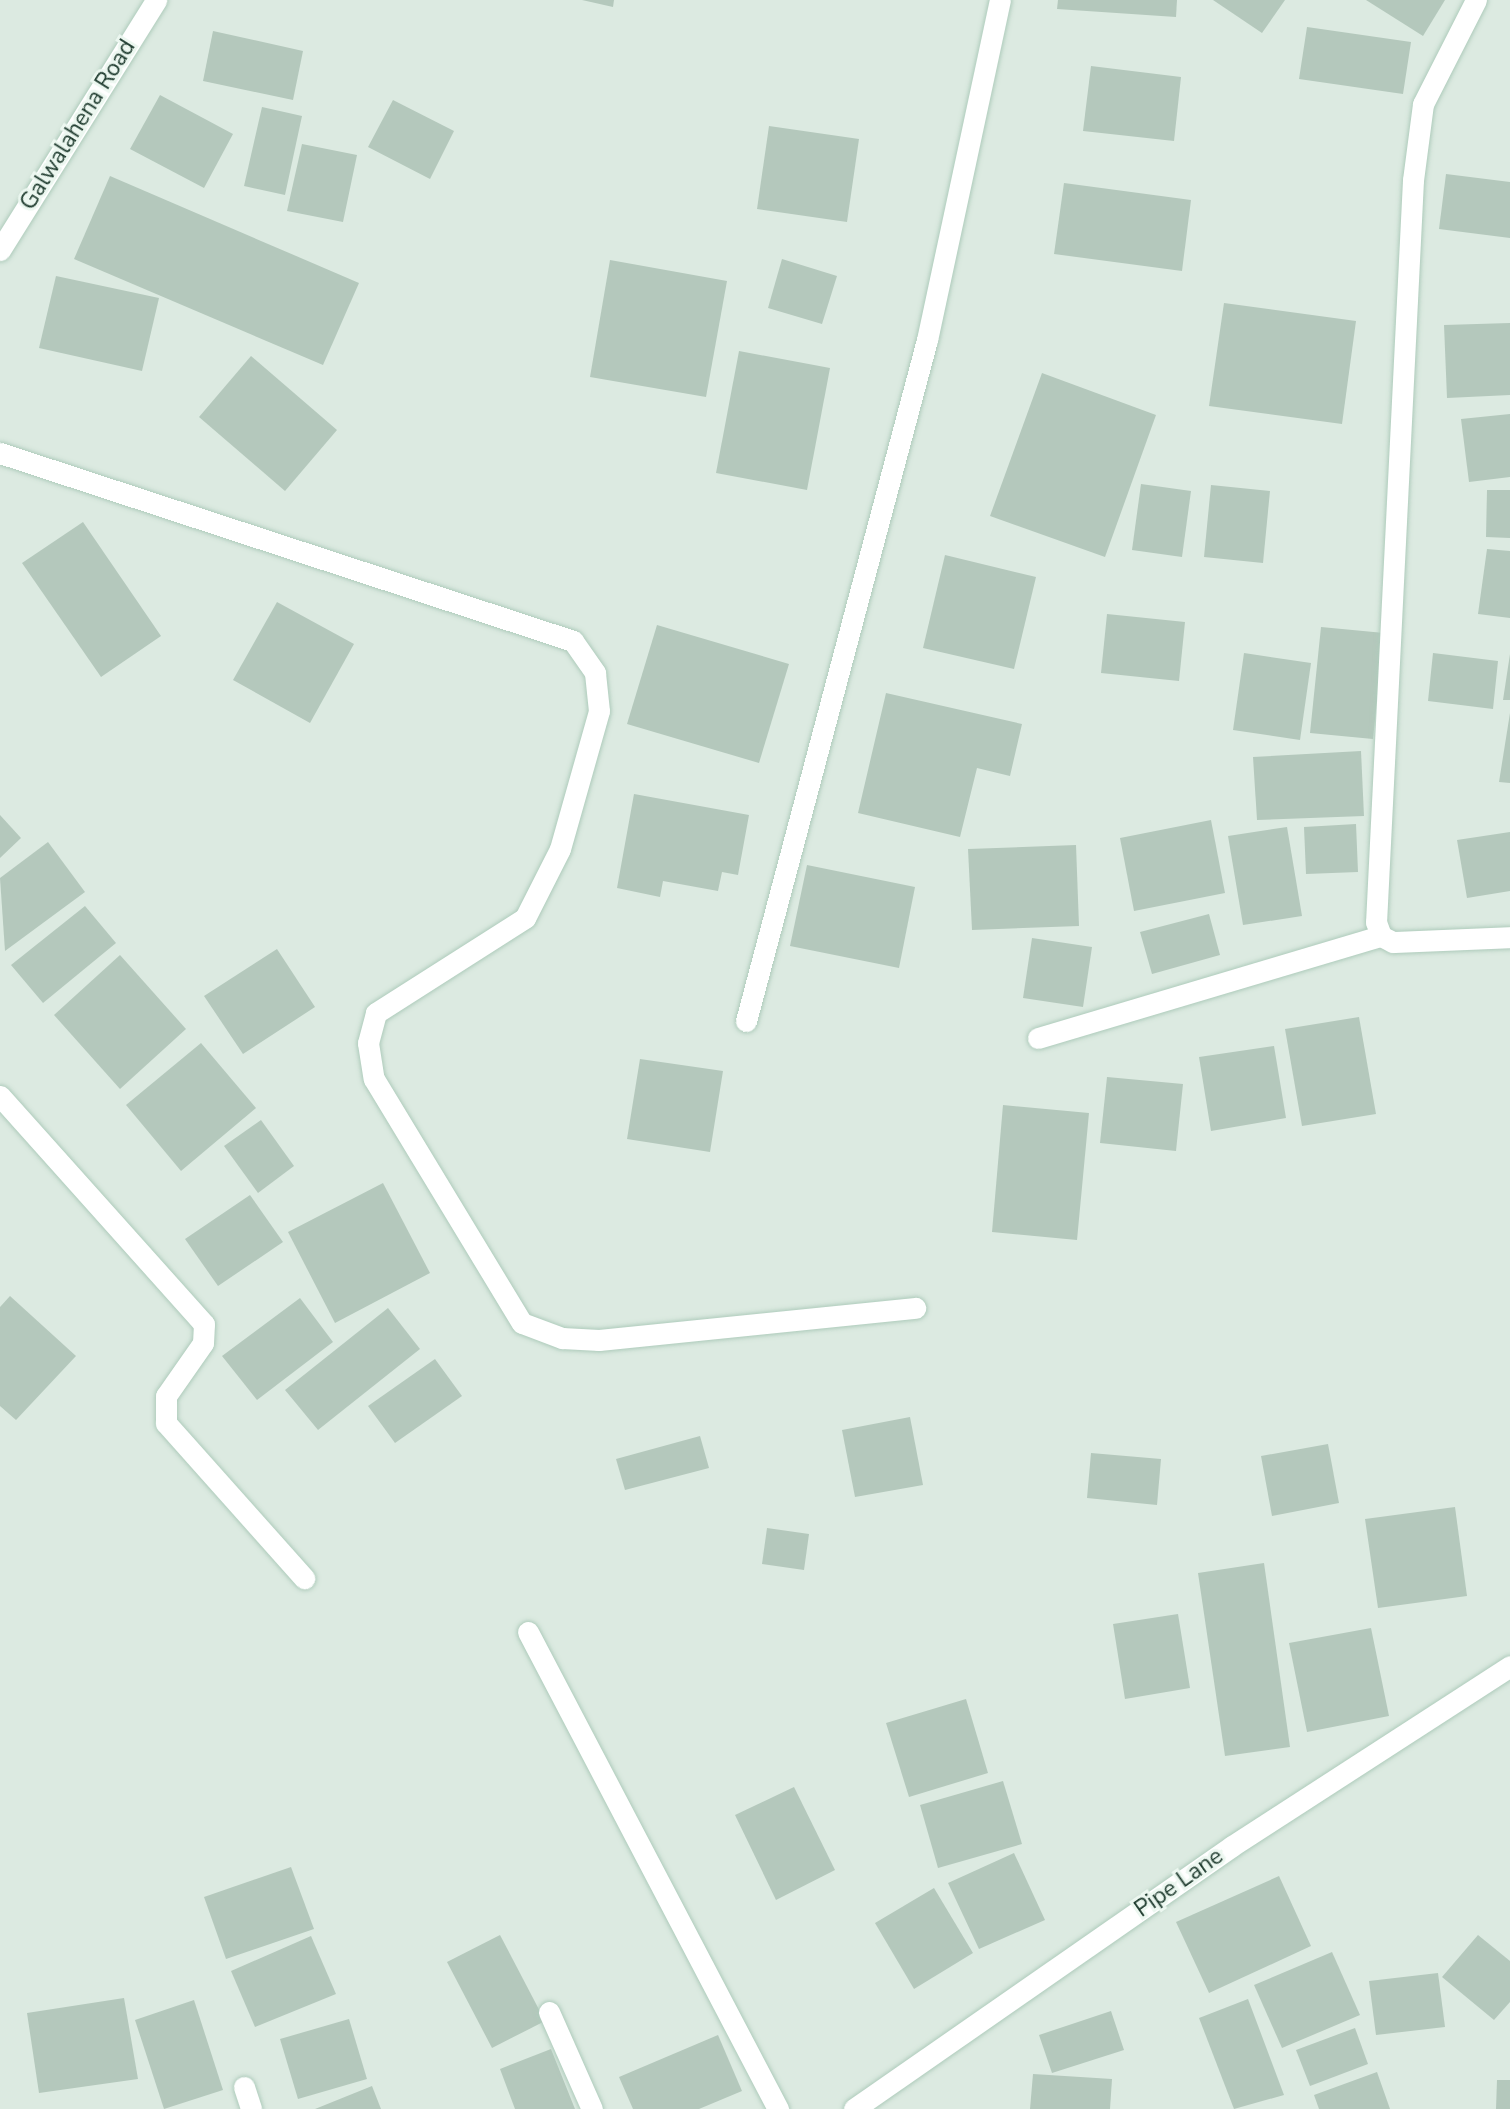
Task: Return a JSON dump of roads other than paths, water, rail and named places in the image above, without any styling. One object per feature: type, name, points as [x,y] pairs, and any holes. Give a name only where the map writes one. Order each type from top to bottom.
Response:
[{"type":"street","name":"Galwalahena Road","points":[[0,250],[156,0]]},
{"type":"street","points":[[746,1021],[927,340],[1000,0]]},
{"type":"street","points":[[1381,936],[1378,853],[1413,180],[1423,104],[1476,0]]},
{"type":"street","points":[[0,453],[573,641],[595,673],[599,711],[560,849],[525,918],[376,1013],[368,1043],[374,1079],[522,1323],[562,1338],[599,1340],[915,1308]]},
{"type":"street","points":[[1038,1038],[1381,936],[1393,942],[1510,937]]},
{"type":"street","points":[[0,1096],[204,1324],[203,1343],[166,1396],[166,1423],[304,1578]]},
{"type":"street","points":[[528,1632],[778,2109]]},
{"type":"street","name":"Pipe Lane","points":[[854,2109],[1231,1846],[1510,1666]]},
{"type":"street","points":[[550,2012],[592,2109]]},
{"type":"street","points":[[244,2087],[251,2109]]}]
